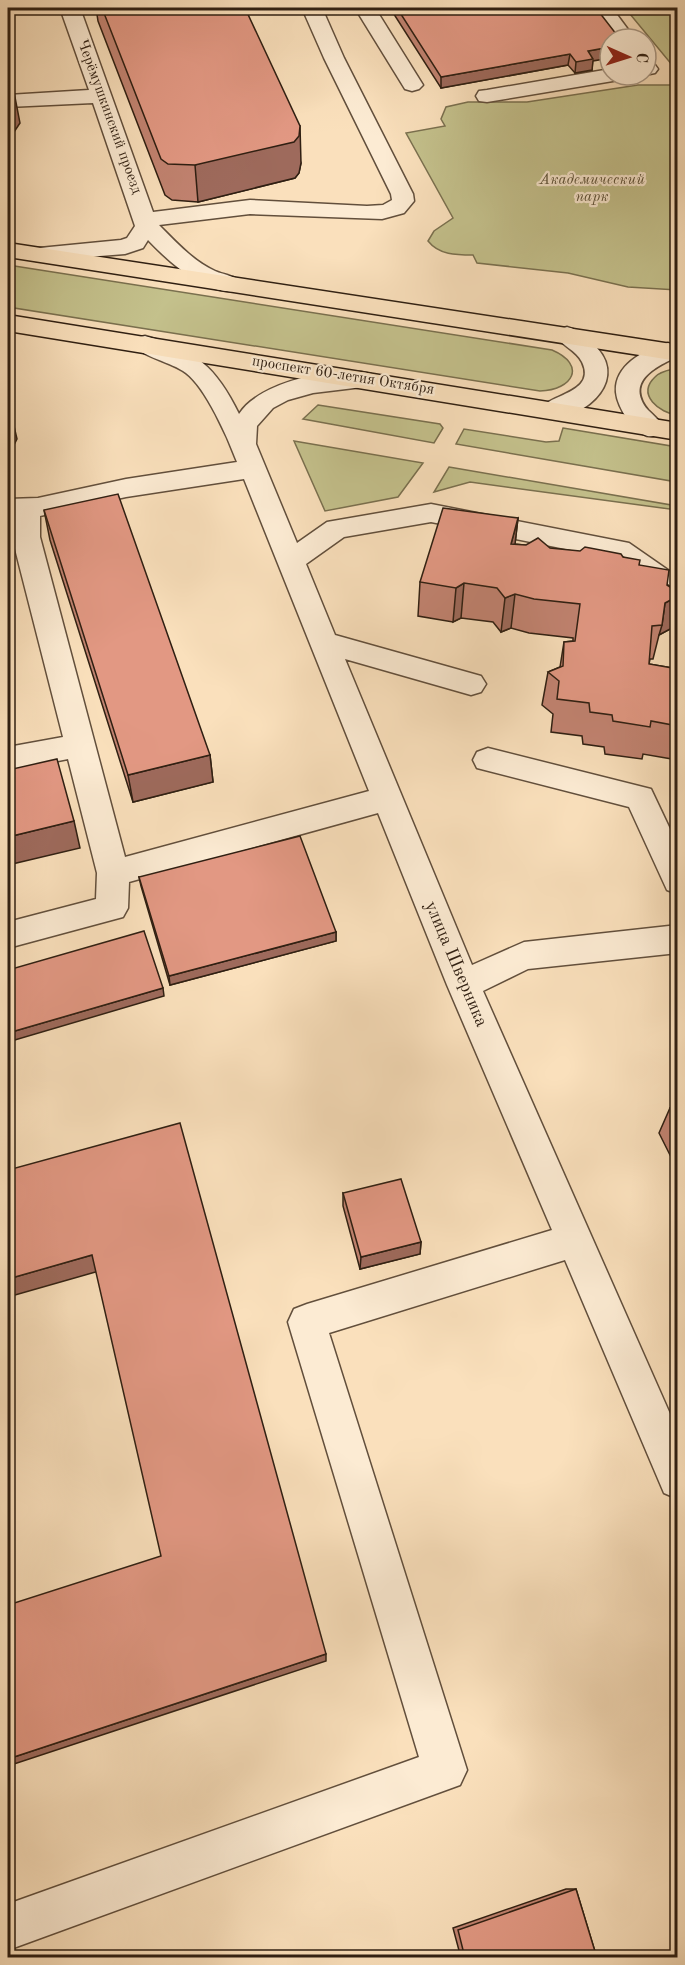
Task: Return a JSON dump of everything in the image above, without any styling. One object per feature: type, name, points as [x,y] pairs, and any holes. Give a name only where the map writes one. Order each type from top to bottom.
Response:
[{"type":"main road","points":[[8,249],[673,352]]},
{"type":"main road","name":"проспект 60-летия Октября","points":[[8,323],[678,432]]},
{"type":"street","name":"Черёмушкинский проезд","points":[[70,8],[146,223],[180,260],[204,274],[232,285]]},
{"type":"street","points":[[37,254],[125,247],[142,236],[146,223],[250,207],[384,213],[398,207],[403,201],[402,194],[334,58],[312,8]]},
{"type":"street","points":[[365,8],[412,85]]},
{"type":"street","points":[[602,8],[616,27]]},
{"type":"street","points":[[487,96],[598,78]]},
{"type":"street","points":[[8,101],[102,96]]},
{"type":"street","points":[[552,410],[572,405],[596,384],[598,370],[593,357],[583,345],[567,335]]},
{"type":"street","name":"улица Шверника","points":[[145,344],[180,358],[199,371],[210,384],[248,457],[464,985],[678,1479]]},
{"type":"street","points":[[652,428],[636,415],[628,399],[627,384],[634,370],[649,358],[673,352]]},
{"type":"street","points":[[8,935],[112,908],[113,873],[17,510],[193,476],[248,457],[243,428],[252,413],[272,399],[294,388],[324,381],[362,380]]},
{"type":"street","points":[[291,561],[337,529],[431,513],[619,550],[678,591]]},
{"type":"street","points":[[324,642],[471,684]]},
{"type":"street","points":[[8,759],[79,745]]},
{"type":"street","points":[[488,760],[640,798],[678,882]]},
{"type":"street","points":[[113,873],[388,798]]},
{"type":"street","points":[[464,985],[524,956],[678,939]]},
{"type":"street","points":[[8,1927],[445,1770],[307,1322],[574,1240]]},
{"type":"green space","points":[[625,8],[677,8],[677,71],[658,48],[658,27],[641,27]]},
{"type":"green space","name":"Академический парк","points":[[677,85],[677,290],[628,287],[568,273],[477,263],[473,255],[443,252],[428,241],[434,231],[453,218],[406,133],[445,126],[441,119],[446,107],[468,102],[527,102],[625,87]]},
{"type":"green space","points":[[8,265],[552,350],[570,363],[572,376],[561,386],[540,391],[8,307]]},
{"type":"green space","points":[[678,368],[677,415],[664,411],[652,402],[648,390],[657,375]]},
{"type":"green space","points":[[318,405],[440,424],[443,428],[434,443],[303,419]]},
{"type":"green space","points":[[563,428],[677,447],[677,482],[456,444],[464,429],[546,442],[559,441]]},
{"type":"green space","points":[[294,441],[423,463],[398,497],[325,511]]},
{"type":"green space","points":[[449,467],[677,506],[677,510],[470,482],[434,492]]},
{"type":"building","points":[[102,8],[245,8],[300,126],[299,136],[294,142],[195,165],[168,164],[161,159]]},
{"type":"building","points":[[397,8],[596,8],[611,27],[598,27],[598,49],[588,51],[593,59],[576,62],[570,54],[441,77]]},
{"type":"building","points":[[118,494],[210,755],[128,775],[44,510]]},
{"type":"building","points":[[443,508],[518,518],[511,544],[526,545],[538,538],[550,548],[580,551],[585,547],[640,560],[639,565],[669,570],[667,585],[678,592],[678,596],[665,603],[662,625],[652,626],[649,664],[678,669],[678,726],[651,721],[650,727],[613,721],[612,715],[590,712],[589,703],[557,699],[559,681],[548,672],[563,666],[564,642],[575,641],[580,604],[534,599],[515,594],[505,598],[497,588],[464,583],[456,588],[420,582]]},
{"type":"building","points":[[57,759],[74,821],[8,837],[8,770]]},
{"type":"building","points":[[300,836],[336,932],[169,976],[139,877]]},
{"type":"building","points":[[144,931],[163,988],[8,1033],[8,970]]},
{"type":"building","points":[[678,1106],[678,1123],[670,1108]]},
{"type":"building","points":[[180,1123],[326,1654],[8,1759],[8,1605],[161,1556],[92,1255],[8,1279],[8,1170]]},
{"type":"building","points":[[401,1179],[421,1242],[361,1257],[343,1193]]},
{"type":"building","points":[[576,1889],[597,1958],[465,1958],[458,1930]]}]
